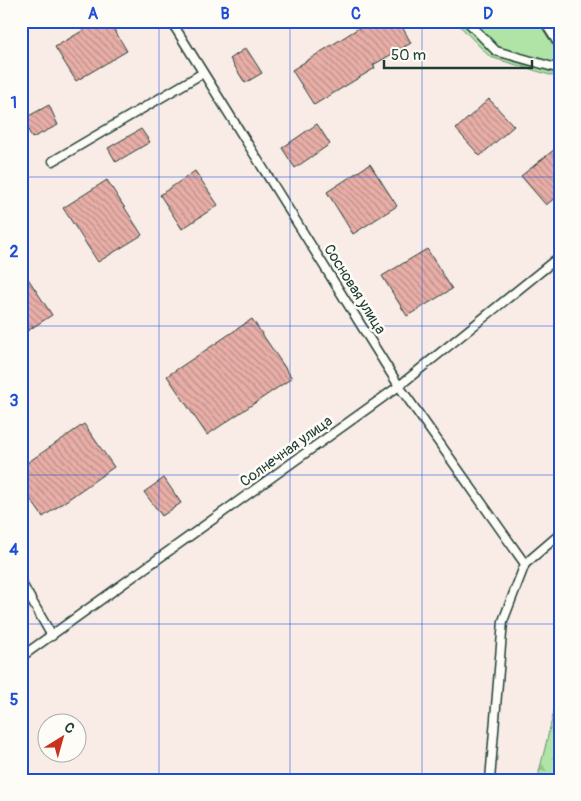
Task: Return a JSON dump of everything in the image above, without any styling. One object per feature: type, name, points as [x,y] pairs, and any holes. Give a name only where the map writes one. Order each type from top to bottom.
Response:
[{"type":"lane","name":"Сосновая улица","points":[[171,21],[399,386],[525,564]]},
{"type":"lane","points":[[466,21],[496,51],[560,69]]},
{"type":"lane","points":[[544,21],[560,46]]},
{"type":"lane","points":[[52,161],[203,73]]},
{"type":"lane","name":"Солнечная улица","points":[[21,657],[399,386],[560,256]]},
{"type":"lane","points":[[490,780],[503,621],[525,564],[560,534]]},
{"type":"lane","points":[[21,582],[52,636]]},
{"type":"green space","points":[[455,21],[560,21],[560,78],[490,57]]},
{"type":"green space","points":[[560,687],[560,780],[540,780],[539,772]]},
{"type":"building","points":[[99,21],[109,21],[127,51],[76,81],[55,47]]},
{"type":"building","points":[[370,21],[399,21],[411,43],[373,65],[375,68],[314,105],[292,70]]},
{"type":"building","points":[[246,48],[262,73],[245,83],[230,59]]},
{"type":"building","points":[[489,99],[514,126],[480,156],[456,129]]},
{"type":"building","points":[[49,105],[58,125],[32,138],[23,119]]},
{"type":"building","points":[[317,124],[330,144],[295,168],[282,148]]},
{"type":"building","points":[[141,129],[150,142],[116,162],[108,148]]},
{"type":"building","points":[[560,145],[560,194],[546,205],[521,176]]},
{"type":"building","points":[[370,164],[397,206],[353,234],[327,192]]},
{"type":"building","points":[[195,171],[218,205],[182,229],[160,195]]},
{"type":"building","points":[[107,180],[142,235],[98,262],[63,208]]},
{"type":"building","points":[[427,249],[452,289],[407,316],[382,276]]},
{"type":"building","points":[[21,268],[52,315],[21,335]]},
{"type":"building","points":[[252,319],[292,378],[207,435],[167,376]]},
{"type":"building","points":[[84,424],[114,467],[43,517],[21,486],[21,467]]},
{"type":"building","points":[[164,478],[181,503],[162,516],[144,492]]}]
